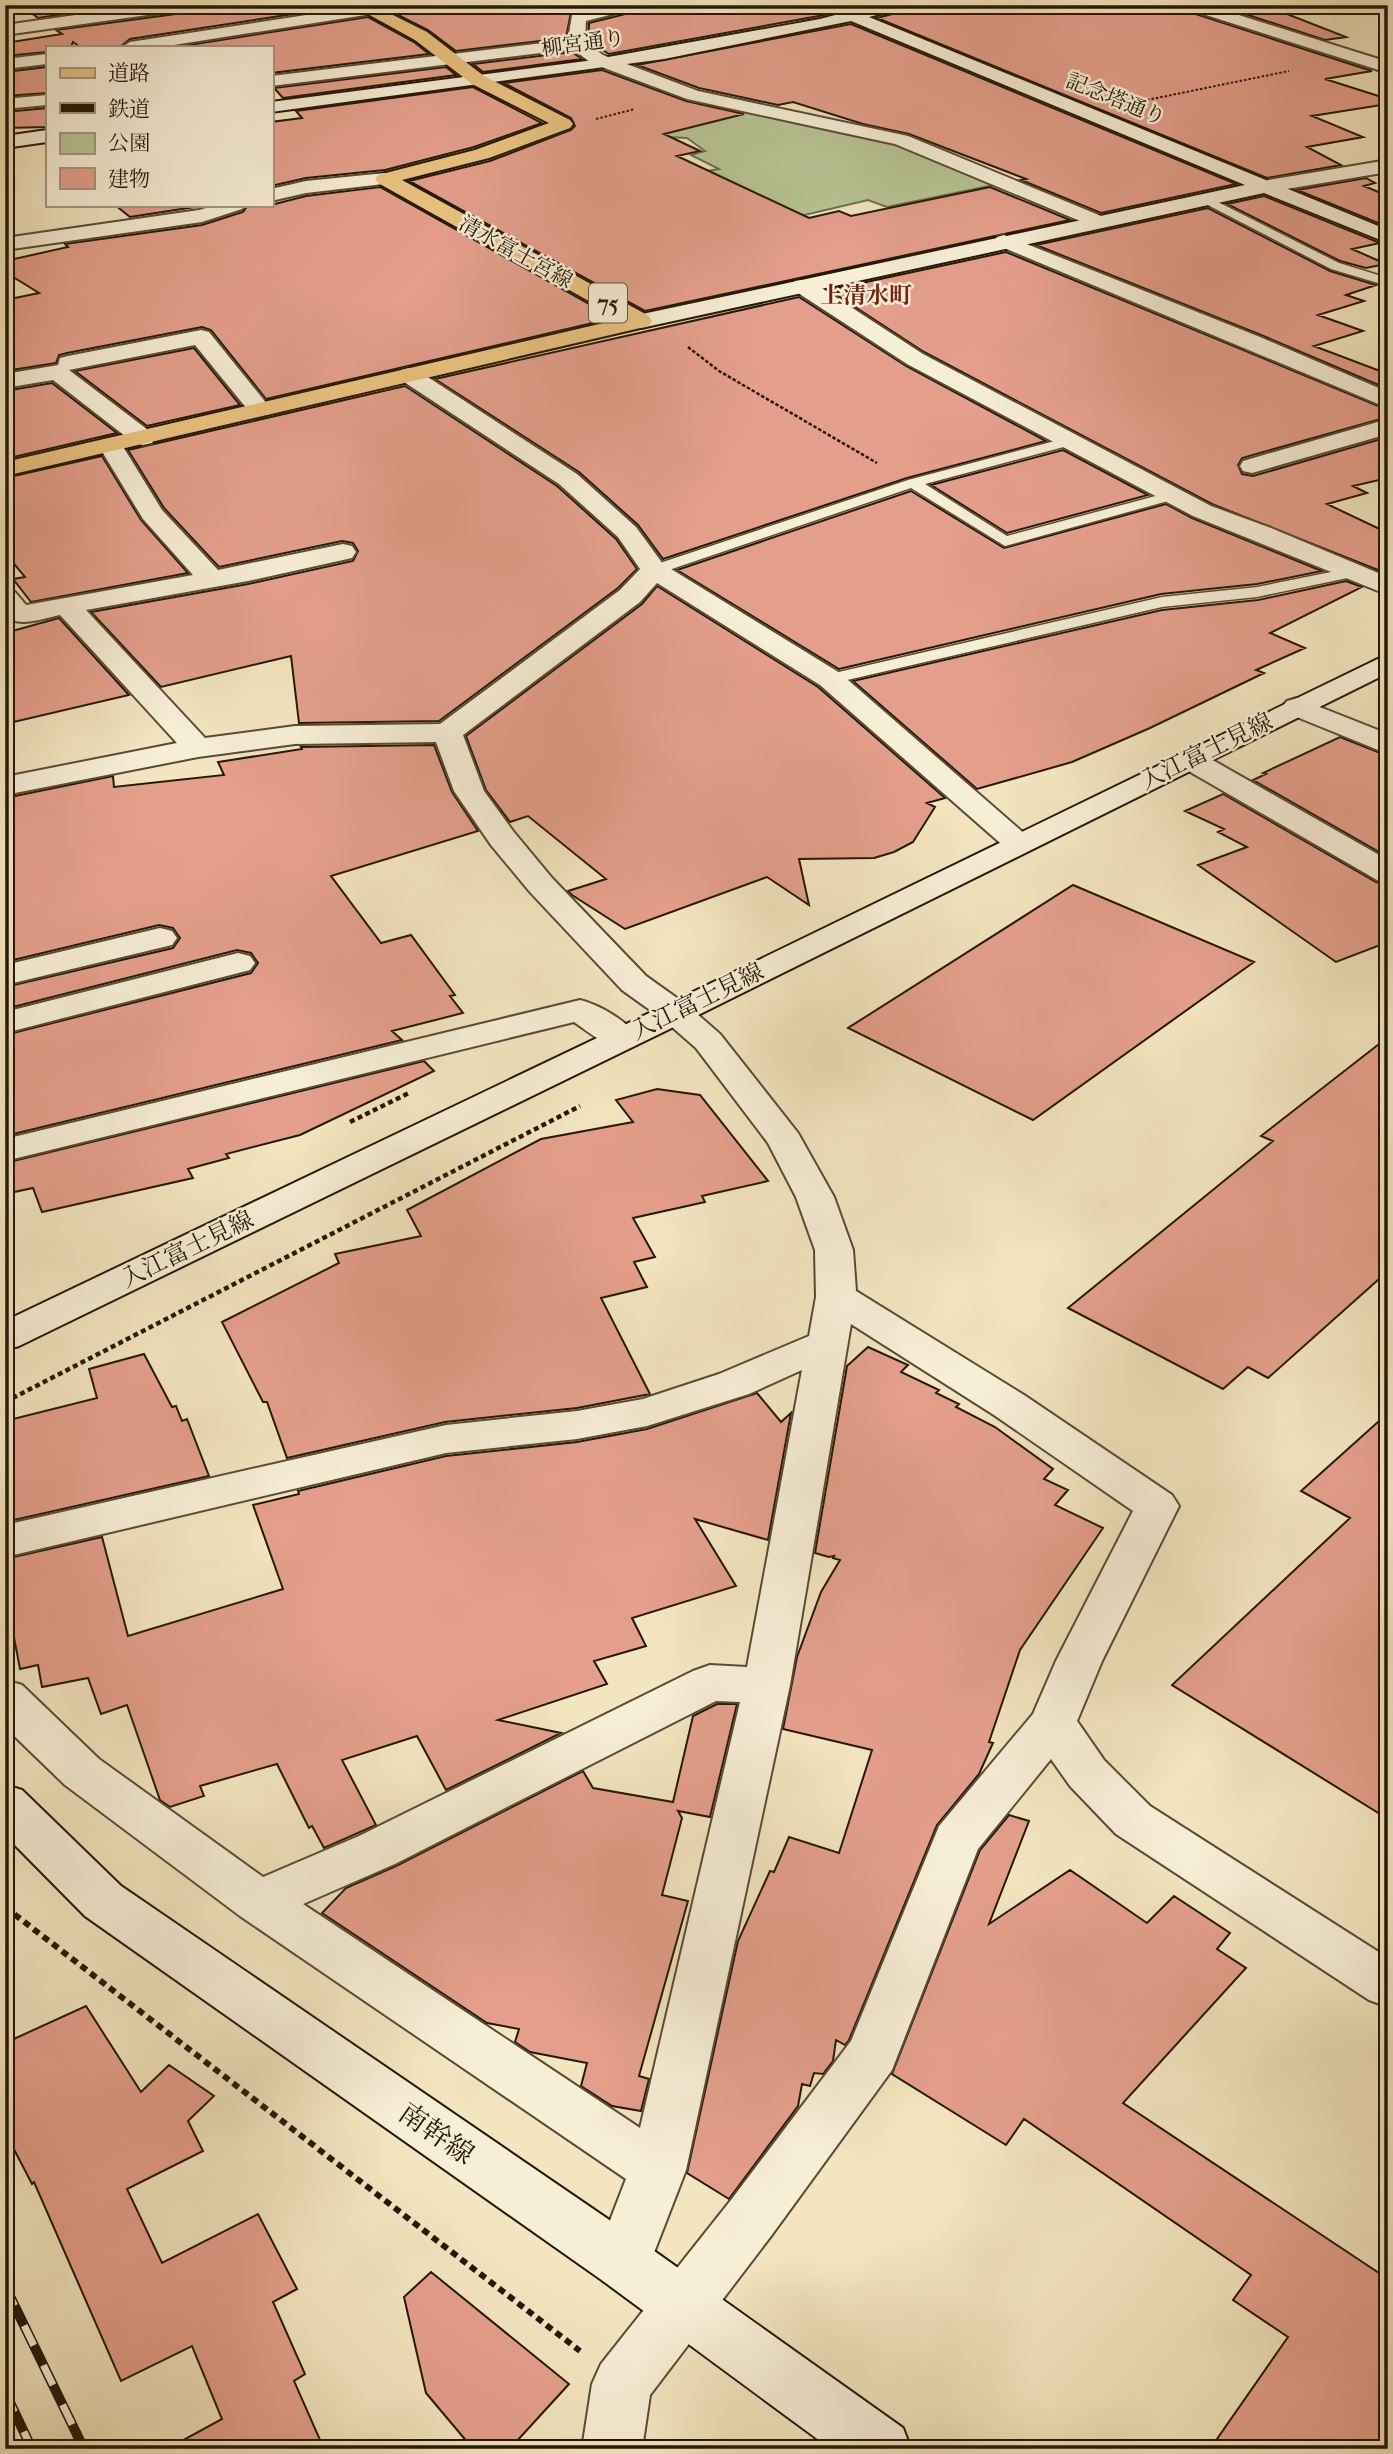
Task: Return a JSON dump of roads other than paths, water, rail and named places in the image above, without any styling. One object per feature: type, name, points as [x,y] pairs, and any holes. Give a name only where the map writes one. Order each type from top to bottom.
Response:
[{"type":"main road","points":[[367,7],[395,5]]},
{"type":"main road","points":[[367,7],[421,36],[478,80],[564,124],[482,154],[384,179]]},
{"type":"main road","name":"清水富士宮線","points":[[384,179],[641,321]]},
{"type":"main road","name":"75","points":[[5,469],[641,321]]},
{"type":"street","points":[[5,30],[183,5]]},
{"type":"street","points":[[576,44],[578,18],[631,5]]},
{"type":"street","name":"記念塔通り","points":[[827,5],[1388,237]]},
{"type":"street","name":"柳宮通り","points":[[273,107],[610,64],[854,16],[897,5]]},
{"type":"street","points":[[1190,5],[1388,68]]},
{"type":"street","points":[[136,46],[367,7]]},
{"type":"street","points":[[24,12],[66,40]]},
{"type":"street","points":[[273,81],[576,44],[597,59],[689,93],[901,140],[1099,222]]},
{"type":"street","points":[[5,64],[46,60]]},
{"type":"street","points":[[5,104],[46,100]]},
{"type":"street","points":[[5,142],[45,139]]},
{"type":"street","points":[[641,321],[1268,186],[1388,166]]},
{"type":"street","points":[[273,195],[306,187],[384,179]]},
{"type":"street","points":[[5,244],[114,220],[202,216],[232,206]]},
{"type":"street","points":[[1004,241],[1252,342],[1388,401]]},
{"type":"street","points":[[803,286],[915,359],[1202,511],[1388,587]]},
{"type":"street","points":[[68,363],[201,337],[260,410]]},
{"type":"street","points":[[5,381],[58,372],[142,438]]},
{"type":"street","points":[[409,375],[568,479],[628,532],[654,570],[830,680],[1018,842]]},
{"type":"street","points":[[1252,466],[1388,426]]},
{"type":"street","points":[[110,445],[152,514],[210,578]]},
{"type":"street","points":[[5,598],[19,614],[248,573],[343,552]]},
{"type":"street","points":[[5,786],[198,748],[295,735],[447,733],[630,596],[654,570]]},
{"type":"street","points":[[67,606],[198,748]]},
{"type":"street","name":"入江富士見線","points":[[5,1338],[676,1013],[1018,842],[1388,662]]},
{"type":"street","points":[[1297,707],[1388,745]]},
{"type":"street","points":[[447,733],[469,791],[502,838],[541,885],[634,983],[676,1013],[708,1041],[785,1142],[815,1197],[834,1250],[836,1297],[767,1685],[658,2170],[623,2262]]},
{"type":"street","points":[[1191,760],[1388,873]]},
{"type":"street","points":[[5,975],[160,938]]},
{"type":"street","points":[[57,963],[85,1003]]},
{"type":"street","points":[[5,1023],[238,963]]},
{"type":"street","points":[[5,1150],[580,1010],[621,1038]]},
{"type":"street","points":[[612,2449],[622,2384],[873,2053],[957,1840],[1053,1723],[1079,1661],[1157,1506],[1009,1405],[836,1297]]},
{"type":"street","points":[[5,1541],[446,1439],[577,1425],[647,1412],[734,1384],[826,1345]]},
{"type":"street","points":[[258,1901],[377,1850],[710,1683],[767,1685]]},
{"type":"street","points":[[5,1698],[82,1772],[258,1901],[658,2170]]},
{"type":"street","points":[[1053,1723],[1087,1773],[1133,1820],[1388,1985]]},
{"type":"street","name":"南幹線","points":[[5,1804],[103,1901],[623,2262],[881,2449]]},
{"type":"lane","points":[[1206,200],[1335,266],[1388,282]]},
{"type":"lane","points":[[654,570],[913,483],[1070,441]]},
{"type":"lane","points":[[913,483],[1004,541],[1174,495]]},
{"type":"lane","points":[[830,680],[1162,602],[1257,592],[1356,572]]},
{"type":"railway","points":[[5,2286],[84,2449]]},
{"type":"railway","points":[[5,2392],[32,2449]]},
{"type":"district","name":"上清水町","points":[[866,295]]}]
